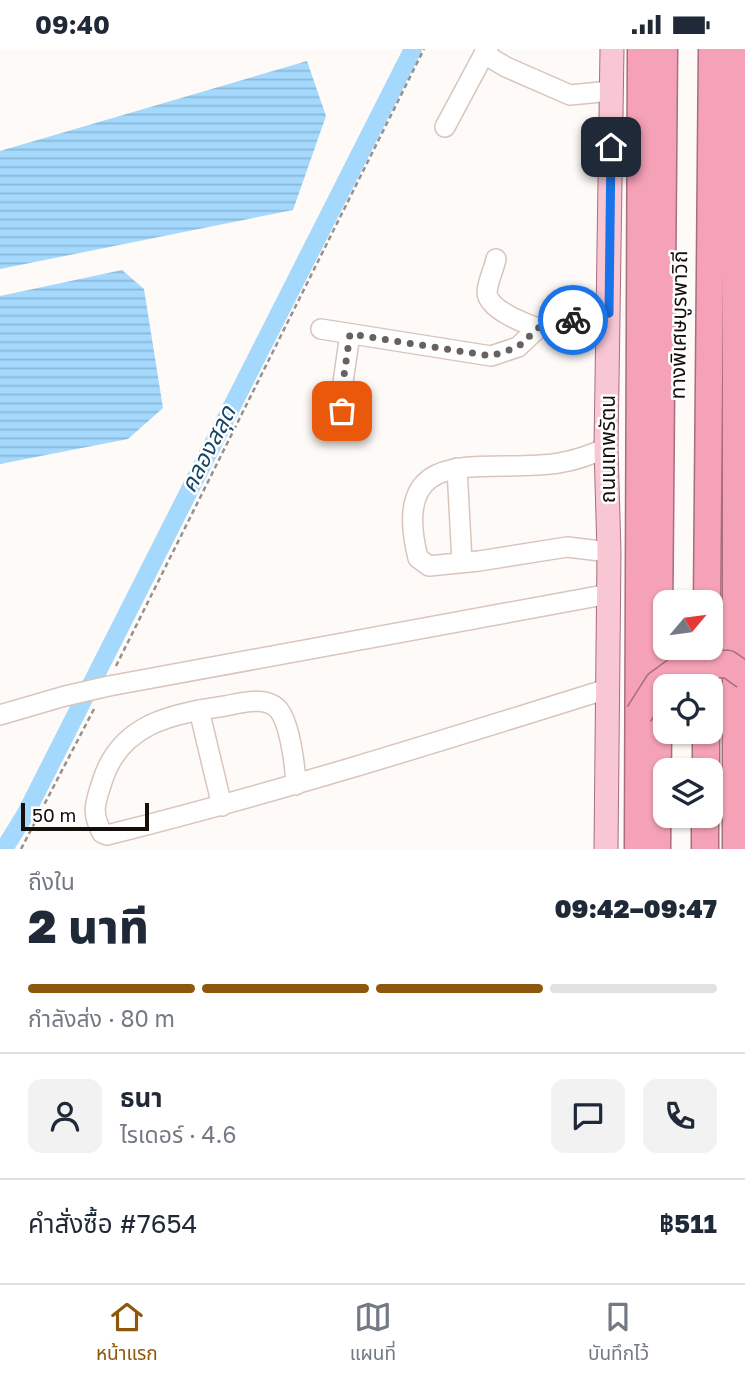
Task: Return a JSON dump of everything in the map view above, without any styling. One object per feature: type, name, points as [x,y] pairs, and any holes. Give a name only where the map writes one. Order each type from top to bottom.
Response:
[{"type":"highway","points":[[638,849],[641,49]]},
{"type":"highway","points":[[657,849],[664,49]]},
{"type":"highway","name":"ทางพิเศษบูรพาวิถี","points":[[677,590],[682,49]]},
{"type":"highway","name":"ทางพิเศษบูรพาวิถี","points":[[707,590],[712,49]]},
{"type":"highway","points":[[736,49],[736,849]]},
{"type":"highway","points":[[639,714],[658,684],[684,665],[728,664],[745,676]]},
{"type":"highway","points":[[674,849],[675,828]]},
{"type":"highway","points":[[705,828],[705,849]]},
{"type":"main road","name":"ถนนเทพรัตน","points":[[606,849],[609,552],[606,448],[612,49]]},
{"type":"street","points":[[445,127],[486,52],[506,67],[570,95],[611,91]]},
{"type":"street","points":[[496,259],[487,291],[490,300],[500,310],[523,323],[538,328],[609,313]]},
{"type":"street","points":[[321,329],[491,356],[518,347],[538,328]]},
{"type":"street","points":[[342,411],[341,396],[350,334]]},
{"type":"street","points":[[606,448],[585,457],[558,463],[457,468],[436,473],[419,488],[412,510],[412,537],[418,558],[429,566],[567,547],[609,552]]},
{"type":"street","points":[[457,468],[462,562]]},
{"type":"street","points":[[0,715],[107,687],[609,594]]},
{"type":"street","points":[[296,785],[285,719],[275,706],[257,701],[177,713],[146,725],[118,750],[105,771],[93,810],[102,833],[107,835],[296,785],[607,689]]},
{"type":"street","points":[[199,710],[222,806]]},
{"type":"path","points":[[21,849],[107,687],[424,49]]},
{"type":"water","points":[[307,61],[326,116],[293,210],[0,269],[0,151]]},
{"type":"water","points":[[122,270],[144,289],[163,408],[128,439],[0,464],[0,296]]},
{"type":"waterway","name":"คลองสลุด","points":[[4,849],[25,815],[413,49]]},
{"type":"way so far","points":[[342,411],[341,396],[350,334],[491,356],[518,347],[544,325],[573,320]]},
{"type":"route","points":[[573,320],[609,313],[611,147]]}]
